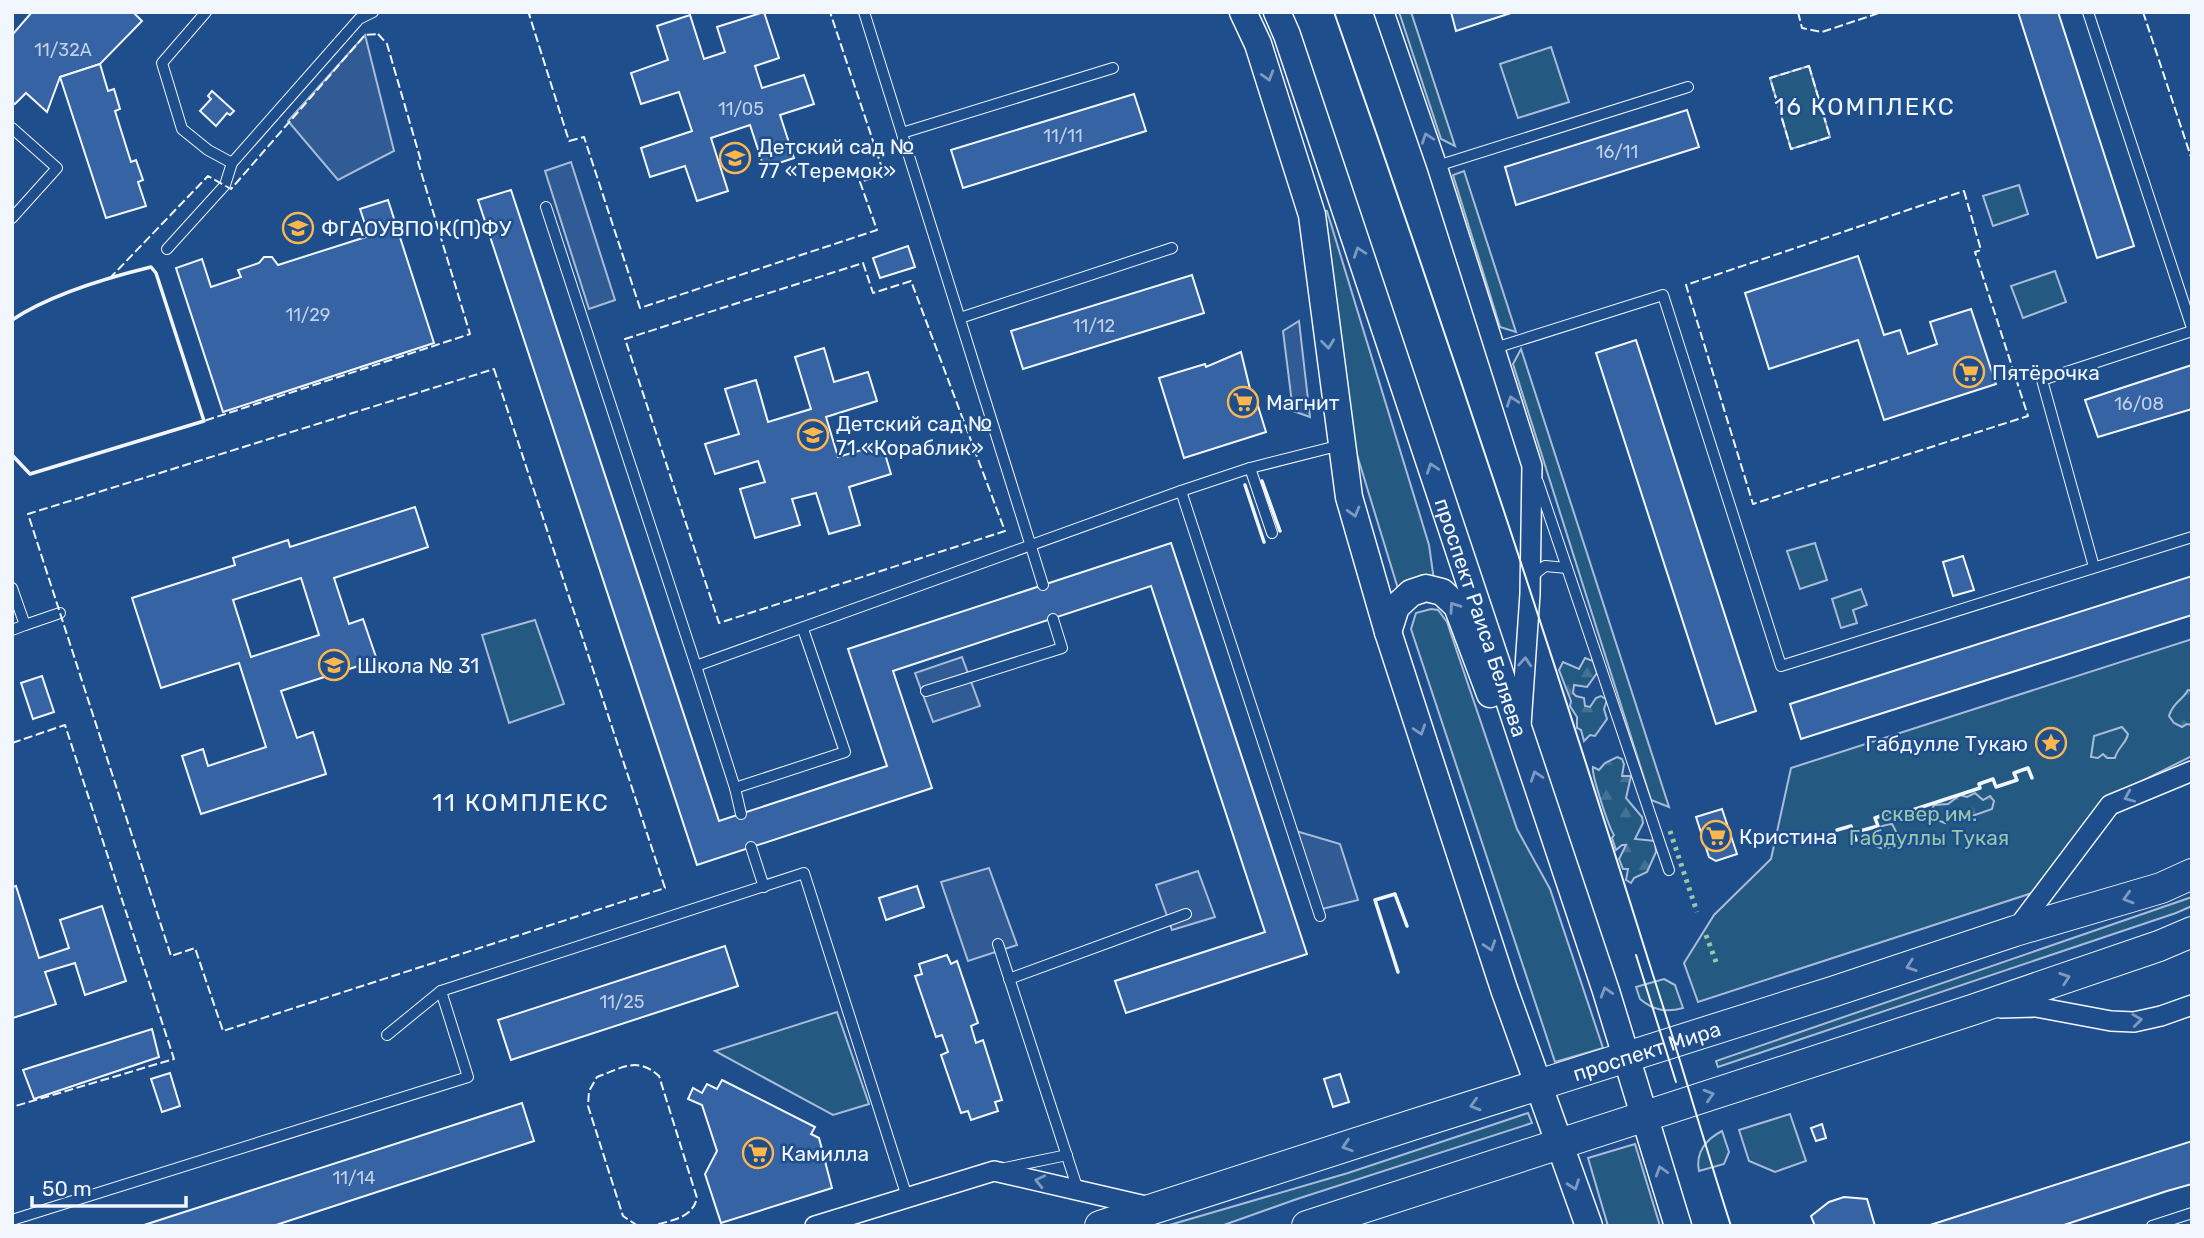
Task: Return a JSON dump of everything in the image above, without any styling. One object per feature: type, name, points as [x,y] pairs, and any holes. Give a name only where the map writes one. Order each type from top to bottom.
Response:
[{"type":"main road","name":"проспект Мира","points":[[1100,1226],[2015,931],[2161,888],[2192,874]]},
{"type":"main road","points":[[1307,1226],[1972,1010],[2146,951],[2192,932]]},
{"type":"street","points":[[1243,12],[1258,44],[1312,215],[1349,496],[1388,632],[1500,976],[1589,1226]]},
{"type":"street","name":"проспект Раиса Беляева","points":[[1277,12],[1521,730],[1678,1226]]},
{"type":"street","points":[[1384,12],[1437,166],[1532,466],[1531,577],[1521,730]]},
{"type":"street","points":[[1388,632],[1396,607],[1412,593],[1426,588],[1442,592],[1457,606],[1490,694],[1521,730]]},
{"type":"street","points":[[2015,931],[2110,805],[2192,771]]},
{"type":"street","points":[[1972,1010],[2036,1007],[2111,1021],[2134,1022],[2192,1005]]},
{"type":"street","points":[[815,1226],[994,1171],[1154,1208]]},
{"type":"lane","points":[[206,12],[162,63],[182,129],[208,150],[232,163]]},
{"type":"lane","points":[[167,249],[225,185],[232,163],[359,19],[373,12]]},
{"type":"lane","points":[[864,12],[1042,585]]},
{"type":"lane","points":[[2088,12],[2192,329],[2042,380],[2095,567]]},
{"type":"lane","points":[[902,133],[1113,68]]},
{"type":"lane","points":[[1437,166],[1688,87]]},
{"type":"lane","points":[[12,128],[57,168],[12,218]]},
{"type":"lane","points":[[546,207],[736,788],[741,814]]},
{"type":"lane","points":[[960,318],[1172,248]]},
{"type":"lane","points":[[1494,348],[1663,295],[1781,666],[2192,537]]},
{"type":"lane","points":[[696,666],[1181,491],[1250,468],[1341,445]]},
{"type":"lane","points":[[1532,466],[1669,870]]},
{"type":"lane","points":[[1250,468],[1272,533]]},
{"type":"lane","points":[[1181,491],[1320,916]]},
{"type":"lane","points":[[1531,577],[1545,566],[1567,568]]},
{"type":"lane","points":[[12,588],[24,625]]},
{"type":"lane","points":[[12,629],[60,613]]},
{"type":"lane","points":[[926,691],[1062,648],[1053,619]]},
{"type":"lane","points":[[736,788],[845,752],[803,629]]},
{"type":"lane","points":[[751,847],[764,887]]},
{"type":"lane","points":[[387,1035],[441,991],[803,873],[907,1197]]},
{"type":"lane","points":[[1009,979],[1186,914]]},
{"type":"lane","points":[[998,944],[1078,1190]]},
{"type":"lane","points":[[12,1220],[468,1077],[441,991]]},
{"type":"lane","points":[[994,1171],[1067,1155]]},
{"type":"lane","points":[[2151,1226],[2192,1213]]},
{"type":"green space","points":[[1399,12],[1411,12],[1455,146],[1441,139]]},
{"type":"green space","points":[[1551,47],[1569,102],[1518,118],[1500,64]]},
{"type":"green space","points":[[1809,66],[1830,137],[1791,149],[1770,78]]},
{"type":"green space","points":[[1464,171],[1516,332],[1500,327],[1453,175]]},
{"type":"green space","points":[[2019,185],[2028,214],[1993,226],[1983,196]]},
{"type":"green space","points":[[1327,211],[1429,545],[1434,580],[1399,592],[1354,445],[1321,212]]},
{"type":"green space","points":[[2055,271],[2066,302],[2023,318],[2011,286]]},
{"type":"green space","points":[[1521,349],[1669,807],[1651,800],[1513,364]]},
{"type":"green space","points":[[1815,543],[1827,580],[1800,589],[1787,551]]},
{"type":"green space","points":[[1861,589],[1867,605],[1853,610],[1857,623],[1841,628],[1832,599]]},
{"type":"green space","points":[[1438,610],[1447,622],[1517,829],[1550,889],[1603,1048],[1555,1062],[1411,629],[1416,613]]},
{"type":"green space","points":[[535,620],[564,704],[509,723],[482,635]]},
{"type":"green space","name":"сквер им. Габдуллы Тукая","points":[[2192,639],[2192,756],[2108,798],[2035,892],[1698,1002],[1684,963],[1714,915],[1771,859],[1791,768]]},
{"type":"green space","points":[[1585,658],[1593,661],[1597,673],[1587,687],[1574,685],[1573,693],[1584,698],[1585,706],[1590,707],[1596,698],[1601,696],[1607,700],[1604,709],[1607,719],[1595,736],[1590,735],[1584,741],[1581,730],[1577,728],[1577,717],[1570,706],[1571,701],[1559,670],[1563,662],[1579,669]]},
{"type":"green space","points":[[2188,690],[2192,691],[2192,725],[2182,727],[2174,723],[2169,716]]},
{"type":"green space","points":[[2122,727],[2128,734],[2115,758],[2107,758],[2103,754],[2098,758],[2091,757],[2094,736]]},
{"type":"green space","points":[[1617,757],[1622,759],[1624,764],[1622,776],[1631,776],[1626,798],[1642,817],[1643,823],[1635,839],[1655,841],[1656,852],[1647,872],[1634,878],[1631,883],[1626,880],[1628,869],[1623,869],[1619,859],[1626,845],[1616,850],[1612,838],[1614,835],[1593,772],[1593,767],[1599,770],[1605,763]]},
{"type":"green space","points":[[1975,793],[1983,800],[1990,796],[1994,801],[1992,809],[1964,819],[1953,817],[1945,823],[1937,820],[1931,812],[1934,805],[1948,804],[1960,795],[1967,797]]},
{"type":"green space","points":[[1892,824],[1899,837],[1888,848],[1876,846],[1868,838],[1878,828]]},
{"type":"green space","points":[[2192,897],[2192,906],[2176,913],[1718,1067],[1716,1061]]},
{"type":"green space","points":[[1664,979],[1675,985],[1683,1008],[1660,1010],[1640,999],[1636,987]]},
{"type":"green space","points":[[837,1012],[869,1104],[833,1115],[715,1051]]},
{"type":"green space","points":[[1528,1113],[1532,1123],[1221,1226],[1166,1226],[1348,1173]]},
{"type":"green space","points":[[1790,1114],[1806,1161],[1775,1172],[1749,1161],[1739,1130]]},
{"type":"green space","points":[[1722,1131],[1729,1152],[1724,1164],[1699,1171],[1699,1158],[1703,1147]]},
{"type":"green space","points":[[1635,1144],[1660,1226],[1608,1226],[1588,1158]]},
{"type":"shaded area","points":[[365,35],[394,151],[338,180],[288,121]]},
{"type":"shaded area","points":[[571,162],[615,300],[589,309],[545,171]]},
{"type":"shaded area","points":[[1299,321],[1310,417],[1293,411],[1283,331]]},
{"type":"shaded area","points":[[962,657],[980,706],[933,722],[915,673]]},
{"type":"shaded area","points":[[1296,831],[1340,844],[1358,900],[1322,909]]},
{"type":"shaded area","points":[[989,868],[1017,945],[968,961],[941,882]]},
{"type":"shaded area","points":[[1198,871],[1215,917],[1172,930],[1156,885]]},
{"type":"building","points":[[32,12],[133,12],[142,21],[100,64],[60,77],[47,112],[26,93],[15,104],[12,102],[12,35]]},
{"type":"building","points":[[764,12],[779,58],[755,66],[762,88],[804,75],[814,104],[780,115],[794,158],[764,168],[750,125],[711,138],[728,191],[697,201],[685,166],[650,177],[641,148],[692,131],[679,92],[641,104],[631,73],[668,60],[657,26],[690,15],[704,59],[725,52],[717,27]]},
{"type":"building","points":[[1451,12],[1514,12],[1456,31]]},
{"type":"building","points":[[2018,12],[2058,12],[2134,246],[2097,258]]},
{"type":"building","points":[[100,64],[108,91],[114,89],[120,109],[115,111],[131,162],[136,160],[143,180],[138,182],[146,206],[106,218],[60,77]]},
{"type":"building","points":[[212,91],[234,111],[230,115],[227,113],[216,126],[200,111],[211,99],[208,96]]},
{"type":"building","points":[[1134,94],[1146,131],[963,188],[951,150]]},
{"type":"building","points":[[1687,110],[1699,147],[1516,205],[1505,167]]},
{"type":"building","points":[[511,190],[719,821],[887,766],[848,649],[1171,543],[1307,954],[1126,1013],[1115,981],[1265,932],[1151,586],[893,671],[932,788],[697,865],[478,200]]},
{"type":"building","points":[[388,200],[434,343],[223,412],[176,268],[202,259],[211,287],[241,277],[238,270],[259,263],[264,257],[272,257],[278,265],[369,236],[360,209]]},
{"type":"building","points":[[908,246],[915,267],[880,278],[873,258]]},
{"type":"building","points":[[1858,256],[1884,335],[1900,330],[1908,354],[1937,344],[1930,322],[1971,309],[1996,384],[1884,420],[1858,340],[1769,369],[1745,293]]},
{"type":"building","points":[[1192,275],[1204,313],[1023,369],[1011,331]]},
{"type":"building","points":[[1636,340],[1756,711],[1716,724],[1596,353]]},
{"type":"building","points":[[824,348],[834,382],[868,372],[877,401],[826,417],[838,457],[882,444],[891,474],[849,487],[860,525],[829,534],[816,493],[792,499],[800,525],[755,538],[740,489],[765,482],[758,461],[715,474],[705,444],[739,434],[725,389],[756,380],[768,422],[811,409],[795,357]]},
{"type":"building","points":[[1241,352],[1251,393],[1254,393],[1266,432],[1184,458],[1159,378],[1205,364],[1206,367]]},
{"type":"building","points":[[2192,365],[2192,409],[2098,437],[2085,400]]},
{"type":"building","points":[[415,507],[428,547],[334,578],[349,624],[363,619],[377,660],[281,691],[297,738],[313,732],[326,774],[201,814],[182,756],[203,749],[208,766],[266,747],[239,663],[161,688],[132,598],[235,565],[233,558],[288,540],[290,547]],"holes":[[[301,578],[319,635],[251,657],[233,600]]]},
{"type":"building","points":[[1963,556],[1974,590],[1953,596],[1943,562]]},
{"type":"building","points":[[2192,576],[2192,615],[1801,739],[1790,704]]},
{"type":"building","points":[[42,676],[54,712],[33,719],[21,683]]},
{"type":"building","name":"Кристина","points":[[1722,809],[1737,854],[1716,861],[1709,857],[1696,817]]},
{"type":"building","points":[[16,886],[39,958],[69,948],[60,920],[102,906],[126,981],[85,995],[75,963],[45,972],[56,1004],[13,1018],[12,887]]},
{"type":"building","points":[[917,886],[924,907],[886,920],[879,898]]},
{"type":"building","points":[[725,946],[738,986],[511,1060],[498,1020]]},
{"type":"building","points":[[947,955],[951,964],[957,961],[978,1023],[971,1026],[976,1043],[983,1040],[1002,1100],[995,1102],[998,1111],[971,1120],[968,1111],[961,1113],[941,1055],[948,1052],[942,1035],[936,1037],[915,976],[922,974],[919,964]]},
{"type":"building","points":[[152,1029],[159,1057],[34,1099],[23,1070]]},
{"type":"building","points":[[170,1073],[180,1106],[162,1112],[151,1079]]},
{"type":"building","points":[[1340,1074],[1349,1102],[1333,1107],[1324,1079]]},
{"type":"building","points":[[722,1080],[815,1127],[811,1134],[819,1138],[832,1188],[721,1223],[705,1174],[717,1151],[702,1105],[688,1099],[693,1088],[702,1093],[707,1084],[717,1089]]},
{"type":"building","points":[[522,1103],[534,1141],[273,1226],[141,1226]]},
{"type":"building","points":[[1822,1124],[1826,1138],[1816,1141],[1811,1128]]},
{"type":"building","points":[[2192,1141],[2192,1184],[2061,1226],[1927,1226]]},
{"type":"building","points":[[1844,1197],[1867,1199],[1875,1226],[1815,1226],[1811,1216],[1829,1202]]},
{"type":"tram line","points":[[1334,12],[1537,612],[1731,1226]]},
{"type":"tram line","points":[[1636,955],[1676,1082]]},
{"type":"hedge","points":[[1670,831],[1697,912]]},
{"type":"hedge","points":[[1706,935],[1716,962]]},
{"type":"fence","points":[[533,12],[529,14],[569,141],[584,137],[640,308],[877,230],[860,182],[884,174],[830,12]]},
{"type":"fence","points":[[1798,12],[1802,28],[1822,32],[1882,12]]},
{"type":"fence","points":[[2143,12],[2192,160]]},
{"type":"fence","points":[[378,34],[387,44],[421,161],[418,162],[470,334],[204,421],[156,273],[151,267],[111,277],[208,176],[231,189],[365,35],[378,34]]},
{"type":"fence","points":[[1809,66],[1830,137],[1791,149],[1770,78],[1809,66]]},
{"type":"fence","points":[[1964,191],[1981,250],[1975,252],[2028,416],[1753,504],[1686,285],[1964,191]]},
{"type":"fence","points":[[863,263],[873,293],[911,281],[1005,531],[719,623],[625,339],[863,263]]},
{"type":"fence","points":[[494,369],[665,888],[223,1031],[195,948],[171,956],[28,514],[494,369]]},
{"type":"fence","points":[[12,743],[65,725],[174,1059],[12,1107]]},
{"type":"fence","points":[[638,1226],[623,1216],[588,1106],[589,1091],[597,1077],[622,1067],[636,1065],[644,1066],[659,1076],[697,1198],[686,1215],[652,1226]]},
{"type":"wall","points":[[12,320],[61,295],[151,267],[156,273],[204,421],[30,474],[12,455]]},
{"type":"wall","points":[[1262,481],[1280,531]]},
{"type":"wall","points":[[1245,485],[1264,542]]},
{"type":"wall","points":[[1853,833],[1878,826],[1875,818],[1889,813],[1891,817],[1980,788],[1979,784],[1993,779],[1996,787],[2017,780],[2014,773],[2028,768],[2032,778]]},
{"type":"wall","points":[[1837,830],[1851,826],[1856,840]]},
{"type":"wall","points":[[1398,972],[1375,900],[1395,894],[1407,926]]},
{"type":"place","name":"Детский сад № 77 «Теремок»","points":[[735,158]]},
{"type":"place","name":"ФГАОУВПО К(П)ФУ","points":[[298,228]]},
{"type":"place","name":"Пятёрочка","points":[[1969,372]]},
{"type":"place","name":"Магнит","points":[[1243,402]]},
{"type":"place","name":"Детский сад № 71 «Кораблик»","points":[[813,435]]},
{"type":"place","name":"Школа № 31","points":[[334,665]]},
{"type":"place","name":"Габдулле Тукаю","points":[[2051,743]]},
{"type":"place","name":"Кристина","points":[[1716,836]]},
{"type":"place","name":"Камилла","points":[[758,1153]]},
{"type":"district","name":"16 КОМПЛЕКС","points":[[1865,107]]},
{"type":"district","name":"11 КОМПЛЕКС","points":[[521,803]]}]
